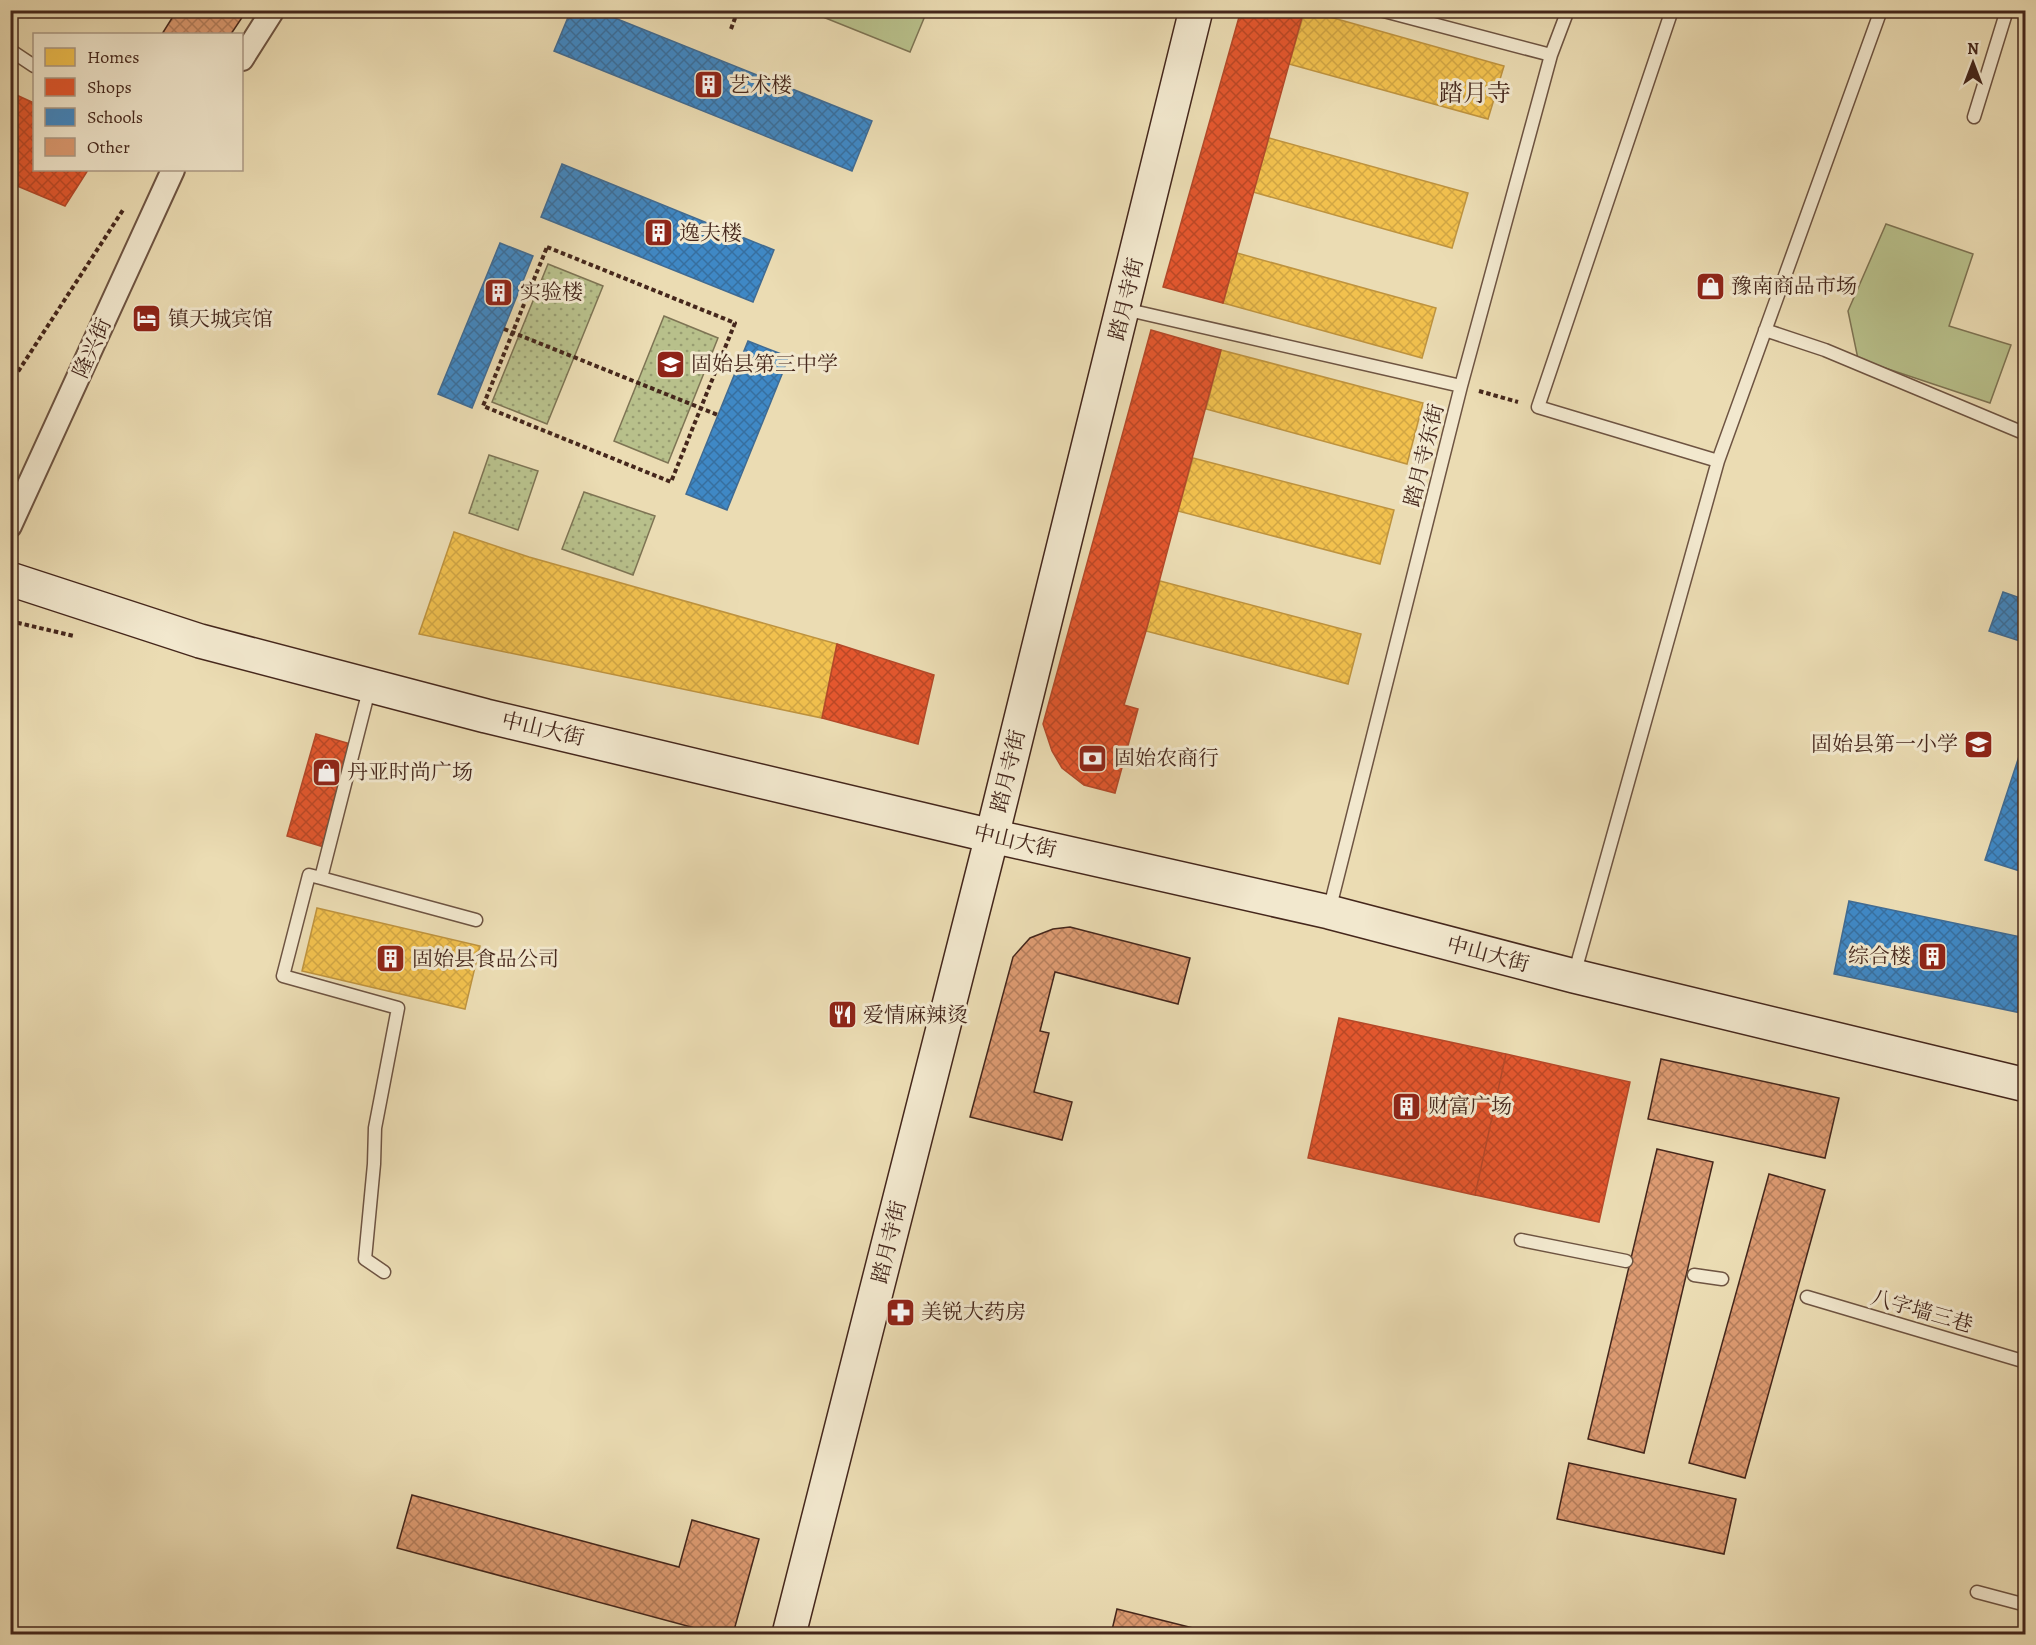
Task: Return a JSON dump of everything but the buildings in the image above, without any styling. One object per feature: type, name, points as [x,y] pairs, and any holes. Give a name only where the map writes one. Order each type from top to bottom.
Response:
[{"type":"main road","name":"踏月寺街","points":[[789,1635],[992,836],[1197,10]]},
{"type":"main road","name":"中山大街","points":[[10,579],[200,641],[486,716],[992,836],[1329,912],[1574,976],[2025,1085]]},
{"type":"street","points":[[243,57],[273,10]]},
{"type":"street","name":"隆兴街","points":[[10,526],[172,171]]},
{"type":"lane","points":[[1380,10],[1551,55]]},
{"type":"lane","name":"踏月寺东街","points":[[1329,912],[1461,386],[1551,55],[1568,10]]},
{"type":"lane","points":[[1672,10],[1538,407],[1718,460]]},
{"type":"lane","points":[[1574,976],[1718,460],[1881,10]]},
{"type":"lane","points":[[1974,117],[2007,10]]},
{"type":"lane","points":[[10,50],[33,65]]},
{"type":"lane","points":[[1123,309],[1461,386]]},
{"type":"lane","points":[[1765,330],[1826,350],[2025,434]]},
{"type":"lane","points":[[321,878],[370,685]]},
{"type":"lane","points":[[384,1272],[365,1259],[375,1128],[398,1008],[283,976],[309,875],[476,920]]},
{"type":"lane","points":[[1521,1240],[1626,1261]]},
{"type":"lane","points":[[1694,1275],[1722,1280]]},
{"type":"lane","name":"八字墙三巷","points":[[1807,1297],[2025,1362]]},
{"type":"lane","points":[[1977,1592],[2025,1605]]},
{"type":"path","points":[[731,29],[738,10]]},
{"type":"path","points":[[10,384],[124,208]]},
{"type":"path","points":[[547,247],[735,323],[700,408],[671,482],[483,406],[547,247]]},
{"type":"path","points":[[504,329],[718,415]]},
{"type":"path","points":[[1461,386],[1538,407]]},
{"type":"green space","points":[[808,11],[927,11],[910,52]]},
{"type":"green space","points":[[1886,224],[1973,254],[1949,326],[2011,345],[1990,403],[1858,359],[1848,311]]},
{"type":"green space","points":[[548,264],[603,286],[547,424],[492,402]]},
{"type":"green space","points":[[664,316],[718,338],[668,463],[614,441]]},
{"type":"green space","points":[[489,455],[538,471],[518,530],[469,513]]},
{"type":"green space","points":[[584,492],[655,516],[633,575],[562,549]]},
{"type":"place","name":"艺术楼","points":[[708,85]]},
{"type":"place","name":"逸夫楼","points":[[658,233]]},
{"type":"place","name":"豫南商品市场","points":[[1710,286]]},
{"type":"place","name":"实验楼","points":[[499,292]]},
{"type":"place","name":"镇天城宾馆","points":[[147,319]]},
{"type":"place","name":"固始县第三中学","points":[[670,364]]},
{"type":"place","name":"固始县第一小学","points":[[1979,744]]},
{"type":"place","name":"固始农商行","points":[[1093,758]]},
{"type":"place","name":"丹亚时尚广场","points":[[326,772]]},
{"type":"place","name":"综合楼","points":[[1932,956]]},
{"type":"place","name":"固始县食品公司","points":[[391,959]]},
{"type":"place","name":"爱情麻辣烫","points":[[842,1015]]},
{"type":"place","name":"财富广场","points":[[1407,1106]]},
{"type":"place","name":"美锐大药房","points":[[900,1312]]},
{"type":"district","name":"踏月寺","points":[[1475,93]]}]
